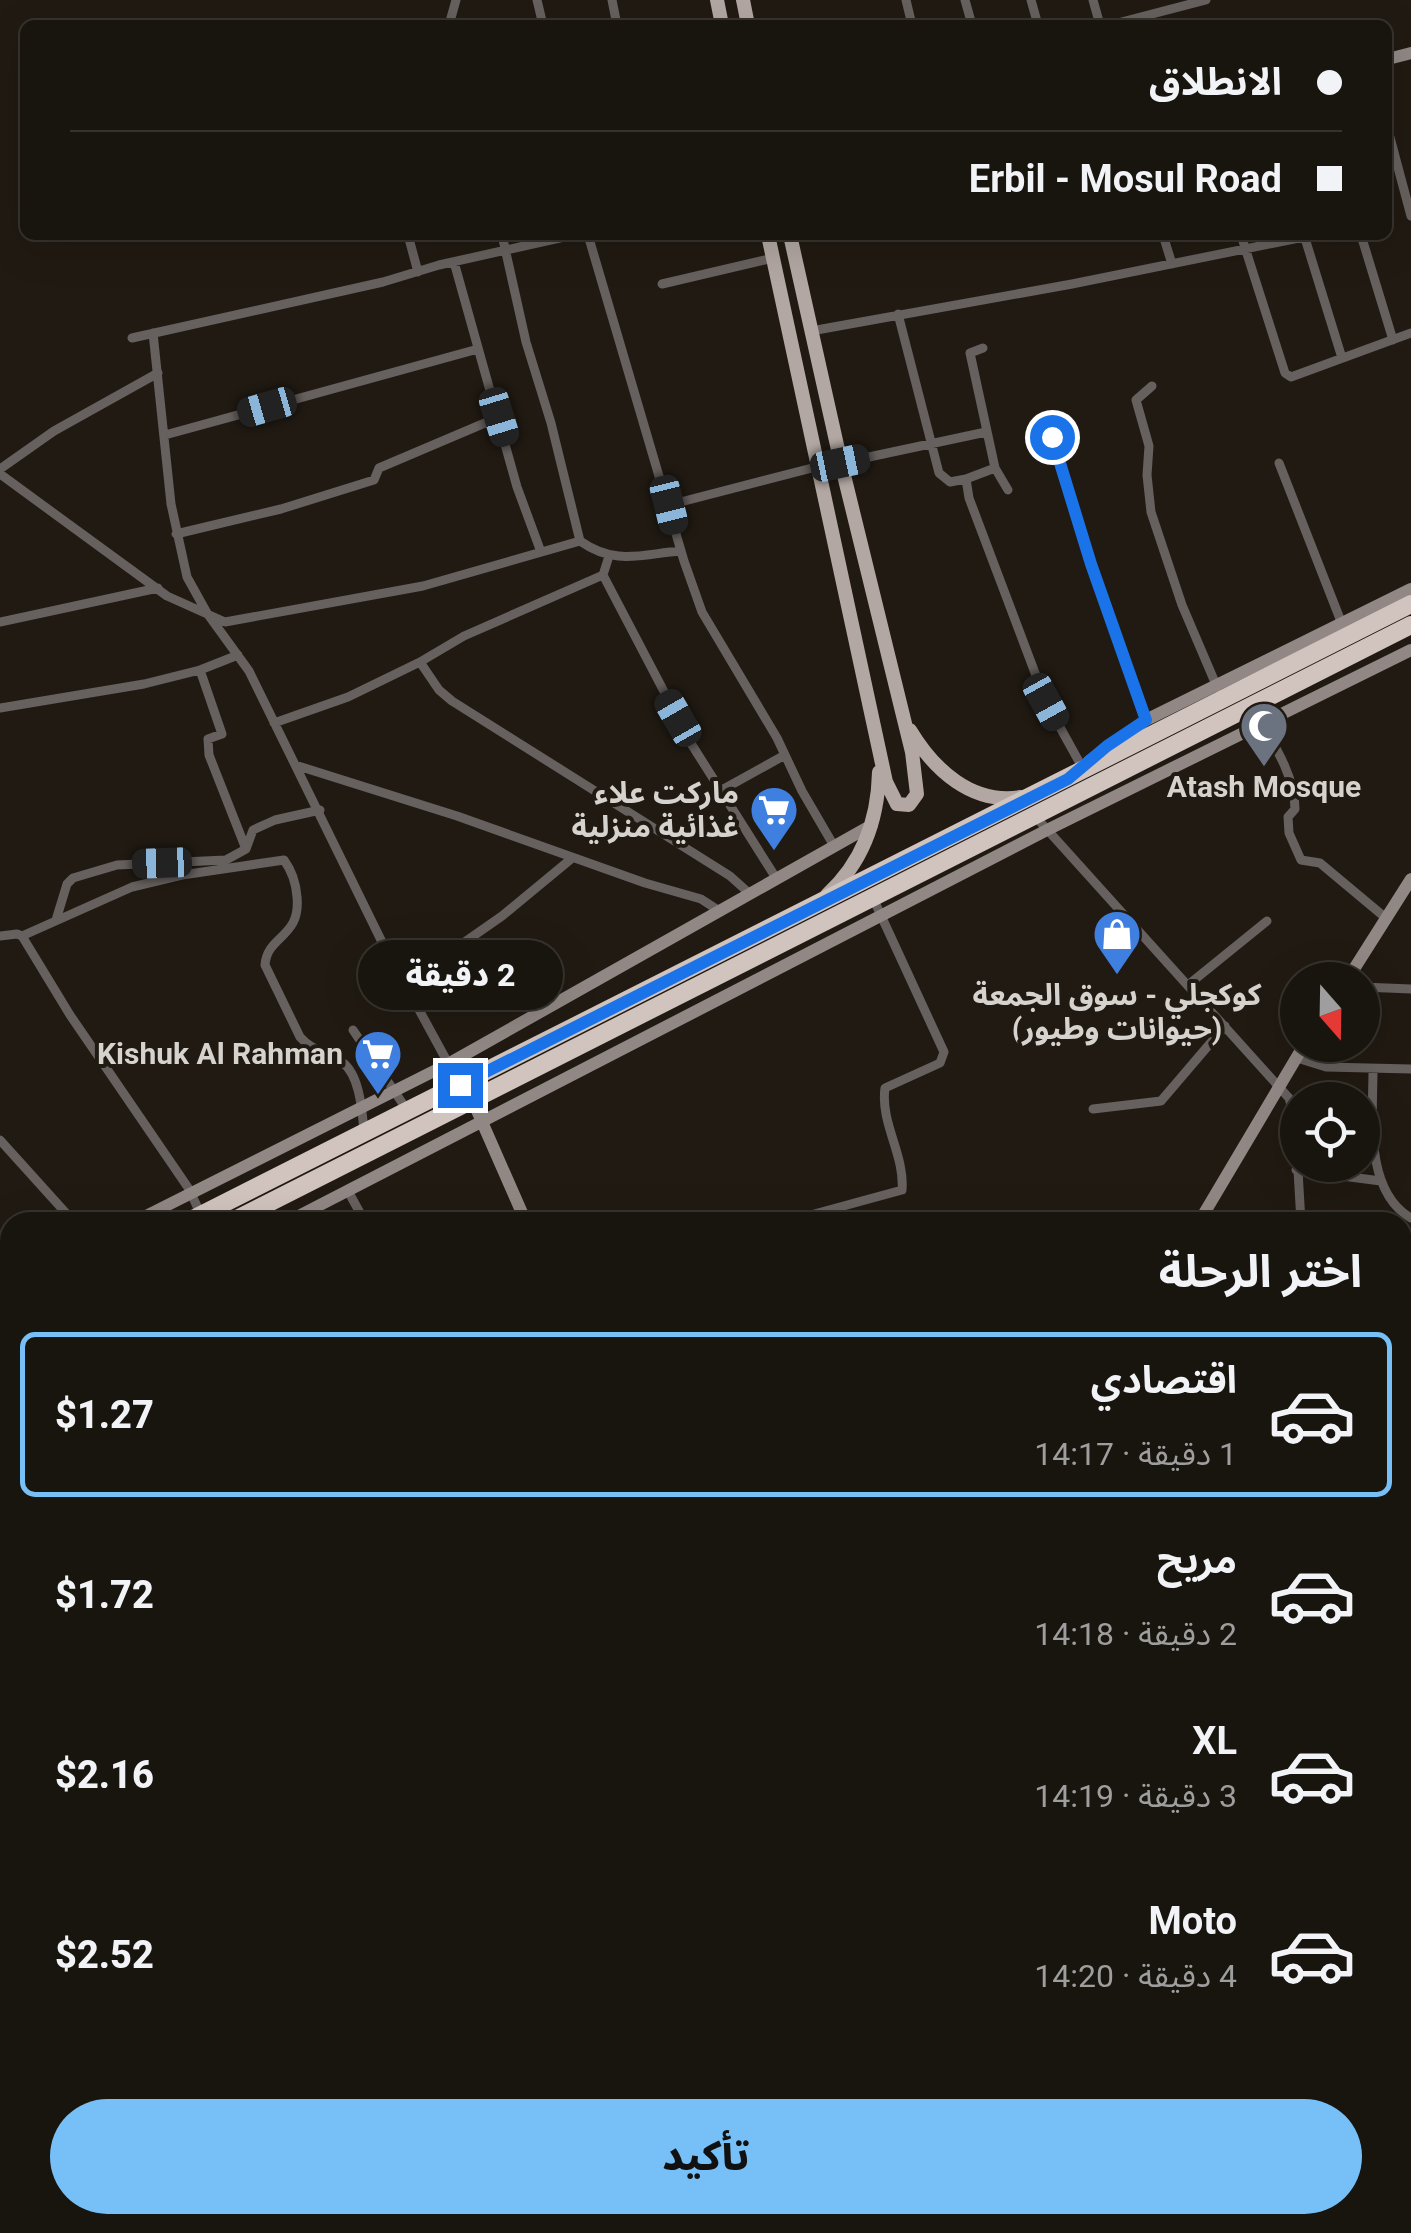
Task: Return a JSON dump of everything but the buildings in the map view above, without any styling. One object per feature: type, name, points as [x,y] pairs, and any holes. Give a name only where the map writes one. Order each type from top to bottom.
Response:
[{"type":"highway","points":[[249,1212],[807,910],[1411,604]]},
{"type":"highway","points":[[208,1212],[408,1112],[466,1092],[670,1002],[1411,625]]},
{"type":"main road","points":[[769,240],[878,752],[892,798],[897,804],[909,805],[915,800],[918,787],[904,716],[840,463],[791,240]]},
{"type":"main road","points":[[1075,773],[1146,720],[1411,589]]},
{"type":"main road","points":[[307,1212],[1048,830],[1411,650]]},
{"type":"main road","points":[[904,716],[928,755],[968,790],[1007,800],[1046,790]]},
{"type":"main road","points":[[807,910],[848,873],[872,825],[879,785],[878,752]]},
{"type":"main road","points":[[154,1212],[448,1064],[872,825]]},
{"type":"main road","points":[[1359,962],[1411,879]]},
{"type":"main road","points":[[1205,1212],[1280,1086]]},
{"type":"main road","points":[[466,1092],[483,1121],[522,1212]]},
{"type":"street","points":[[1129,20],[1206,0]]},
{"type":"street","points":[[1392,145],[1411,216]]},
{"type":"street","points":[[409,240],[418,272]]},
{"type":"street","points":[[503,240],[580,542]]},
{"type":"street","points":[[132,338],[550,240]]},
{"type":"street","points":[[590,240],[702,612],[834,846]]},
{"type":"street","points":[[1165,240],[1172,264]]},
{"type":"street","points":[[1243,240],[1285,373],[1291,376],[1411,333]]},
{"type":"street","points":[[810,332],[1290,240]]},
{"type":"street","points":[[1308,240],[1342,358]]},
{"type":"street","points":[[1363,240],[1393,340]]},
{"type":"street","points":[[662,284],[773,258]]},
{"type":"street","points":[[454,262],[517,487],[541,552]]},
{"type":"street","points":[[898,314],[939,473],[950,482],[996,468]]},
{"type":"street","points":[[153,333],[176,534],[187,577],[207,613],[249,671],[382,940],[466,1092]]},
{"type":"street","points":[[983,348],[970,353],[986,432],[996,468],[1008,490]]},
{"type":"street","points":[[165,435],[478,349]]},
{"type":"street","points":[[158,372],[54,431],[0,472],[158,588],[225,622],[423,586],[580,542],[609,556],[627,559],[681,551]]},
{"type":"street","points":[[1152,386],[1136,400],[1149,446],[1151,512],[1182,605],[1217,687]]},
{"type":"street","points":[[176,534],[281,509],[374,480],[378,468],[499,417]]},
{"type":"street","points":[[1046,430],[1052,437],[1091,564],[1146,720]]},
{"type":"street","points":[[840,463],[986,432]]},
{"type":"street","points":[[1280,462],[1342,624]]},
{"type":"street","points":[[669,505],[816,468]]},
{"type":"street","points":[[966,479],[969,498],[1075,773]]},
{"type":"street","points":[[609,556],[603,575],[646,662],[720,791],[776,878]]},
{"type":"street","points":[[274,723],[348,698],[464,636],[603,575]]},
{"type":"street","points":[[0,622],[158,588]]},
{"type":"street","points":[[0,708],[144,684],[200,670],[238,655]]},
{"type":"street","points":[[420,662],[452,701],[730,876],[749,893]]},
{"type":"street","points":[[200,670],[222,734],[208,739],[209,755],[246,849]]},
{"type":"street","points":[[1252,706],[1278,751],[1295,797],[1295,810],[1288,816],[1289,833],[1302,860],[1320,863],[1387,919]]},
{"type":"street","points":[[720,791],[785,755]]},
{"type":"street","points":[[295,765],[701,899],[718,910]]},
{"type":"street","points":[[56,920],[67,884],[85,874],[117,865],[226,860],[246,849],[253,830],[275,820],[320,810]]},
{"type":"street","points":[[1034,815],[1280,1086]]},
{"type":"street","points":[[406,983],[502,916],[571,858]]},
{"type":"street","points":[[22,936],[132,887],[284,860],[296,882],[298,914],[268,953],[265,965],[300,1037],[308,1046],[346,1065],[362,1108],[365,1134]]},
{"type":"street","points":[[822,1212],[902,1190],[903,1172],[883,1101],[885,1088],[940,1063],[944,1052],[872,896]]},
{"type":"street","points":[[1188,985],[1267,921]]},
{"type":"street","points":[[0,936],[22,936],[70,1015],[191,1194],[193,1212]]},
{"type":"street","points":[[1380,988],[1411,989]]},
{"type":"street","points":[[1093,1108],[1161,1101],[1225,1026]]},
{"type":"street","points":[[353,1030],[408,1112]]},
{"type":"street","points":[[1309,1062],[1326,1067],[1411,1070]]},
{"type":"street","points":[[1372,1069],[1373,1152],[1382,1181],[1402,1212]]},
{"type":"street","points":[[0,1140],[65,1212]]},
{"type":"street","points":[[1297,1182],[1300,1212]]},
{"type":"street","points":[[348,1191],[360,1212]]},
{"type":"place","name":"Atash Mosque","points":[[1264,768]]},
{"type":"place","name":"ماركت علاء غذائية منزلية","points":[[774,852]]},
{"type":"place","name":"كوكجلي - سوق الجمعة (حيوانات وطيور)","points":[[1117,976]]},
{"type":"place","name":"Kishuk Al Rahman","points":[[378,1096]]},
{"type":"route","points":[[460,1085],[1068,779],[1146,720],[1091,564],[1052,437]]}]
